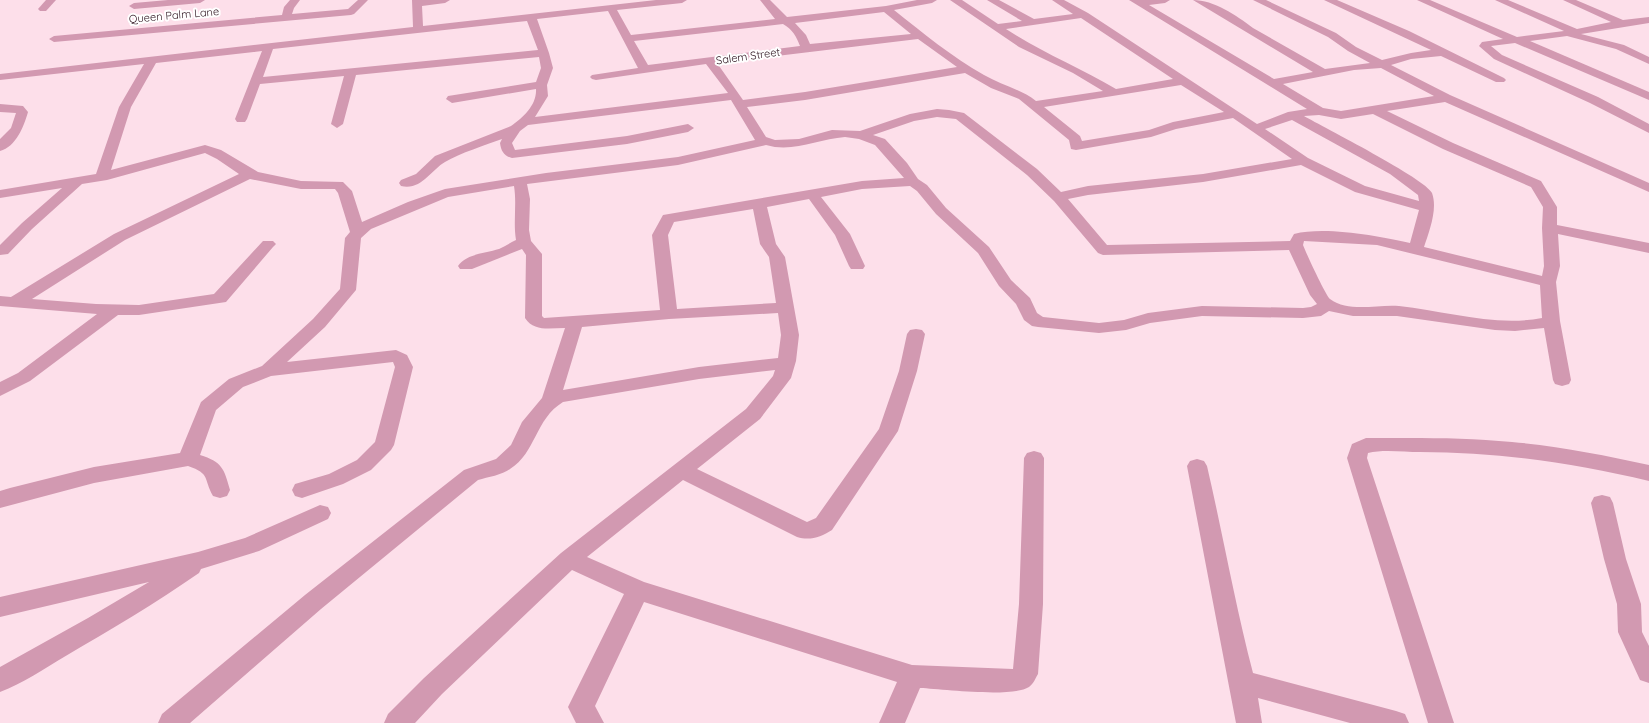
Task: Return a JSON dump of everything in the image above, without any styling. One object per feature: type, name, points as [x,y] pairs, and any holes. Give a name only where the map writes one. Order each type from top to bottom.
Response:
[{"type":"street","points":[[43,9],[51,0]]},
{"type":"street","points":[[135,6],[200,0]]},
{"type":"street","points":[[287,16],[289,7],[295,0]]},
{"type":"street","name":"Queen Palm Lane","points":[[54,39],[120,28],[153,31],[264,18],[351,12],[363,0]]},
{"type":"street","points":[[418,30],[417,2],[446,0]]},
{"type":"street","points":[[0,77],[682,0]]},
{"type":"street","points":[[765,0],[774,12],[783,20],[790,22],[801,35],[806,48]]},
{"type":"street","points":[[627,39],[886,8],[932,0]]},
{"type":"street","points":[[955,0],[997,26],[1022,45],[1077,71],[1114,93]]},
{"type":"street","points":[[992,0],[1032,22]]},
{"type":"street","points":[[1057,0],[1084,15],[1235,114],[1303,161],[1360,189],[1426,208]]},
{"type":"street","points":[[1137,2],[1165,0]]},
{"type":"street","points":[[1198,0],[1239,22],[1323,73]]},
{"type":"street","points":[[1258,0],[1332,35],[1352,49],[1446,98],[1649,188]]},
{"type":"street","points":[[1329,0],[1405,33],[1500,80]]},
{"type":"street","points":[[1422,0],[1649,96]]},
{"type":"street","points":[[1500,0],[1576,32]]},
{"type":"street","points":[[1568,0],[1622,23]]},
{"type":"street","points":[[1137,2],[1319,111]]},
{"type":"street","points":[[611,8],[643,67],[652,69]]},
{"type":"street","points":[[886,8],[920,36],[967,69],[995,86],[1023,96],[1074,139],[1076,146],[1151,133],[1173,126],[1235,114]]},
{"type":"street","points":[[997,26],[1084,15]]},
{"type":"street","points":[[243,49],[264,18]]},
{"type":"street","points":[[531,18],[544,53],[547,68],[541,85],[542,96],[536,108],[506,143],[507,150],[512,154],[628,140],[688,128]]},
{"type":"street","points":[[1649,20],[1622,23],[1576,32],[1516,39],[1486,44],[1484,46],[1498,57],[1594,100],[1649,129]]},
{"type":"street","points":[[1565,33],[1620,47],[1649,52]]},
{"type":"street","name":"Salem Street","points":[[596,77],[806,48],[920,36]]},
{"type":"street","points":[[241,119],[269,47]]},
{"type":"street","points":[[1620,47],[1649,61]]},
{"type":"street","points":[[1272,83],[1323,73],[1383,65],[1384,63],[1411,56],[1443,52]]},
{"type":"street","points":[[256,81],[544,53]]},
{"type":"street","points":[[102,177],[111,144],[125,107],[134,88],[142,79],[152,59]]},
{"type":"street","points":[[710,62],[737,100],[761,140],[764,142]]},
{"type":"street","points":[[406,183],[420,177],[440,159],[520,126],[737,100],[805,96],[967,69]]},
{"type":"street","points":[[337,124],[351,71]]},
{"type":"street","points":[[1034,105],[1183,81]]},
{"type":"street","points":[[452,99],[541,85]]},
{"type":"street","points":[[1256,128],[1292,115],[1319,111],[1341,115],[1446,98]]},
{"type":"street","points":[[0,108],[19,109],[22,112],[17,129],[0,147]]},
{"type":"street","points":[[1373,110],[1448,146],[1536,184],[1550,207],[1549,228],[1552,266],[1548,282],[1551,321],[1562,380]]},
{"type":"street","points":[[861,135],[912,118],[940,113],[960,116],[1032,172],[1058,198],[1102,250],[1295,245]]},
{"type":"street","points":[[1292,115],[1395,170],[1425,193],[1426,208],[1424,224],[1416,248]]},
{"type":"street","points":[[268,370],[319,323],[348,290],[353,238],[357,232],[413,205],[445,194],[520,182],[678,161],[764,142],[775,144],[799,143],[832,134],[861,135],[880,142],[902,166],[913,182],[922,188],[941,211],[984,250],[1005,283],[1024,302],[1030,316],[1038,322],[1099,328],[1126,325],[1148,318],[1188,312],[1303,313],[1315,312],[1328,306]]},
{"type":"street","points":[[0,194],[102,177],[205,149],[212,150],[228,159],[249,174],[291,184],[317,187],[338,185],[345,191],[357,232]]},
{"type":"street","points":[[1058,198],[1068,194],[1228,176],[1303,161]]},
{"type":"street","points":[[7,302],[33,292],[115,240],[249,174]]},
{"type":"street","points":[[3,251],[27,226],[78,182]]},
{"type":"street","points":[[520,182],[523,199],[522,230],[524,242],[534,254],[533,318],[540,323],[786,308]]},
{"type":"street","points":[[669,314],[660,235],[668,218],[759,204],[862,185],[913,182]]},
{"type":"street","points":[[812,194],[842,234],[857,266]]},
{"type":"street","points":[[397,723],[433,686],[569,559],[753,414],[782,378],[790,335],[777,257],[768,244],[759,204]]},
{"type":"street","points":[[1549,228],[1649,248]]},
{"type":"street","points":[[1548,282],[1416,248],[1377,240],[1317,236],[1299,237],[1295,245],[1299,258],[1310,275],[1314,290],[1320,299],[1328,306],[1351,310],[1397,311],[1490,324],[1539,324],[1551,321]]},
{"type":"street","points":[[466,266],[483,258],[504,252],[524,242]]},
{"type":"street","points":[[7,302],[139,310],[220,298],[268,244]]},
{"type":"street","points":[[0,390],[24,377],[116,309]]},
{"type":"street","points":[[171,723],[313,602],[471,475],[503,464],[519,449],[529,427],[551,400],[575,322]]},
{"type":"street","points":[[681,470],[805,531],[816,529],[824,524],[888,431],[908,371],[916,334]]},
{"type":"street","points":[[188,459],[208,407],[236,383],[268,370],[396,356],[401,359],[404,367],[384,445],[364,465],[336,479],[302,490]]},
{"type":"street","points":[[551,400],[558,397],[699,373],[786,363]]},
{"type":"street","points":[[1441,723],[1357,458],[1359,449],[1366,445],[1468,446],[1521,451],[1604,462],[1649,473]]},
{"type":"street","points":[[569,559],[638,590],[912,676],[1008,681],[1019,679],[1025,674],[1031,604],[1034,458]]},
{"type":"street","points":[[0,500],[10,496],[94,475],[188,459],[207,465],[215,472],[220,490]]},
{"type":"street","points":[[1197,466],[1211,530],[1224,606],[1242,682],[1249,723]]},
{"type":"street","points":[[1602,503],[1615,559],[1629,604],[1630,632],[1649,672]]},
{"type":"street","points":[[0,607],[198,561],[251,545],[320,513]]},
{"type":"street","points":[[0,680],[104,623],[145,598],[198,561]]},
{"type":"street","points":[[591,723],[582,707],[638,590]]},
{"type":"street","points":[[892,723],[912,676]]},
{"type":"street","points":[[1242,682],[1396,723]]}]
